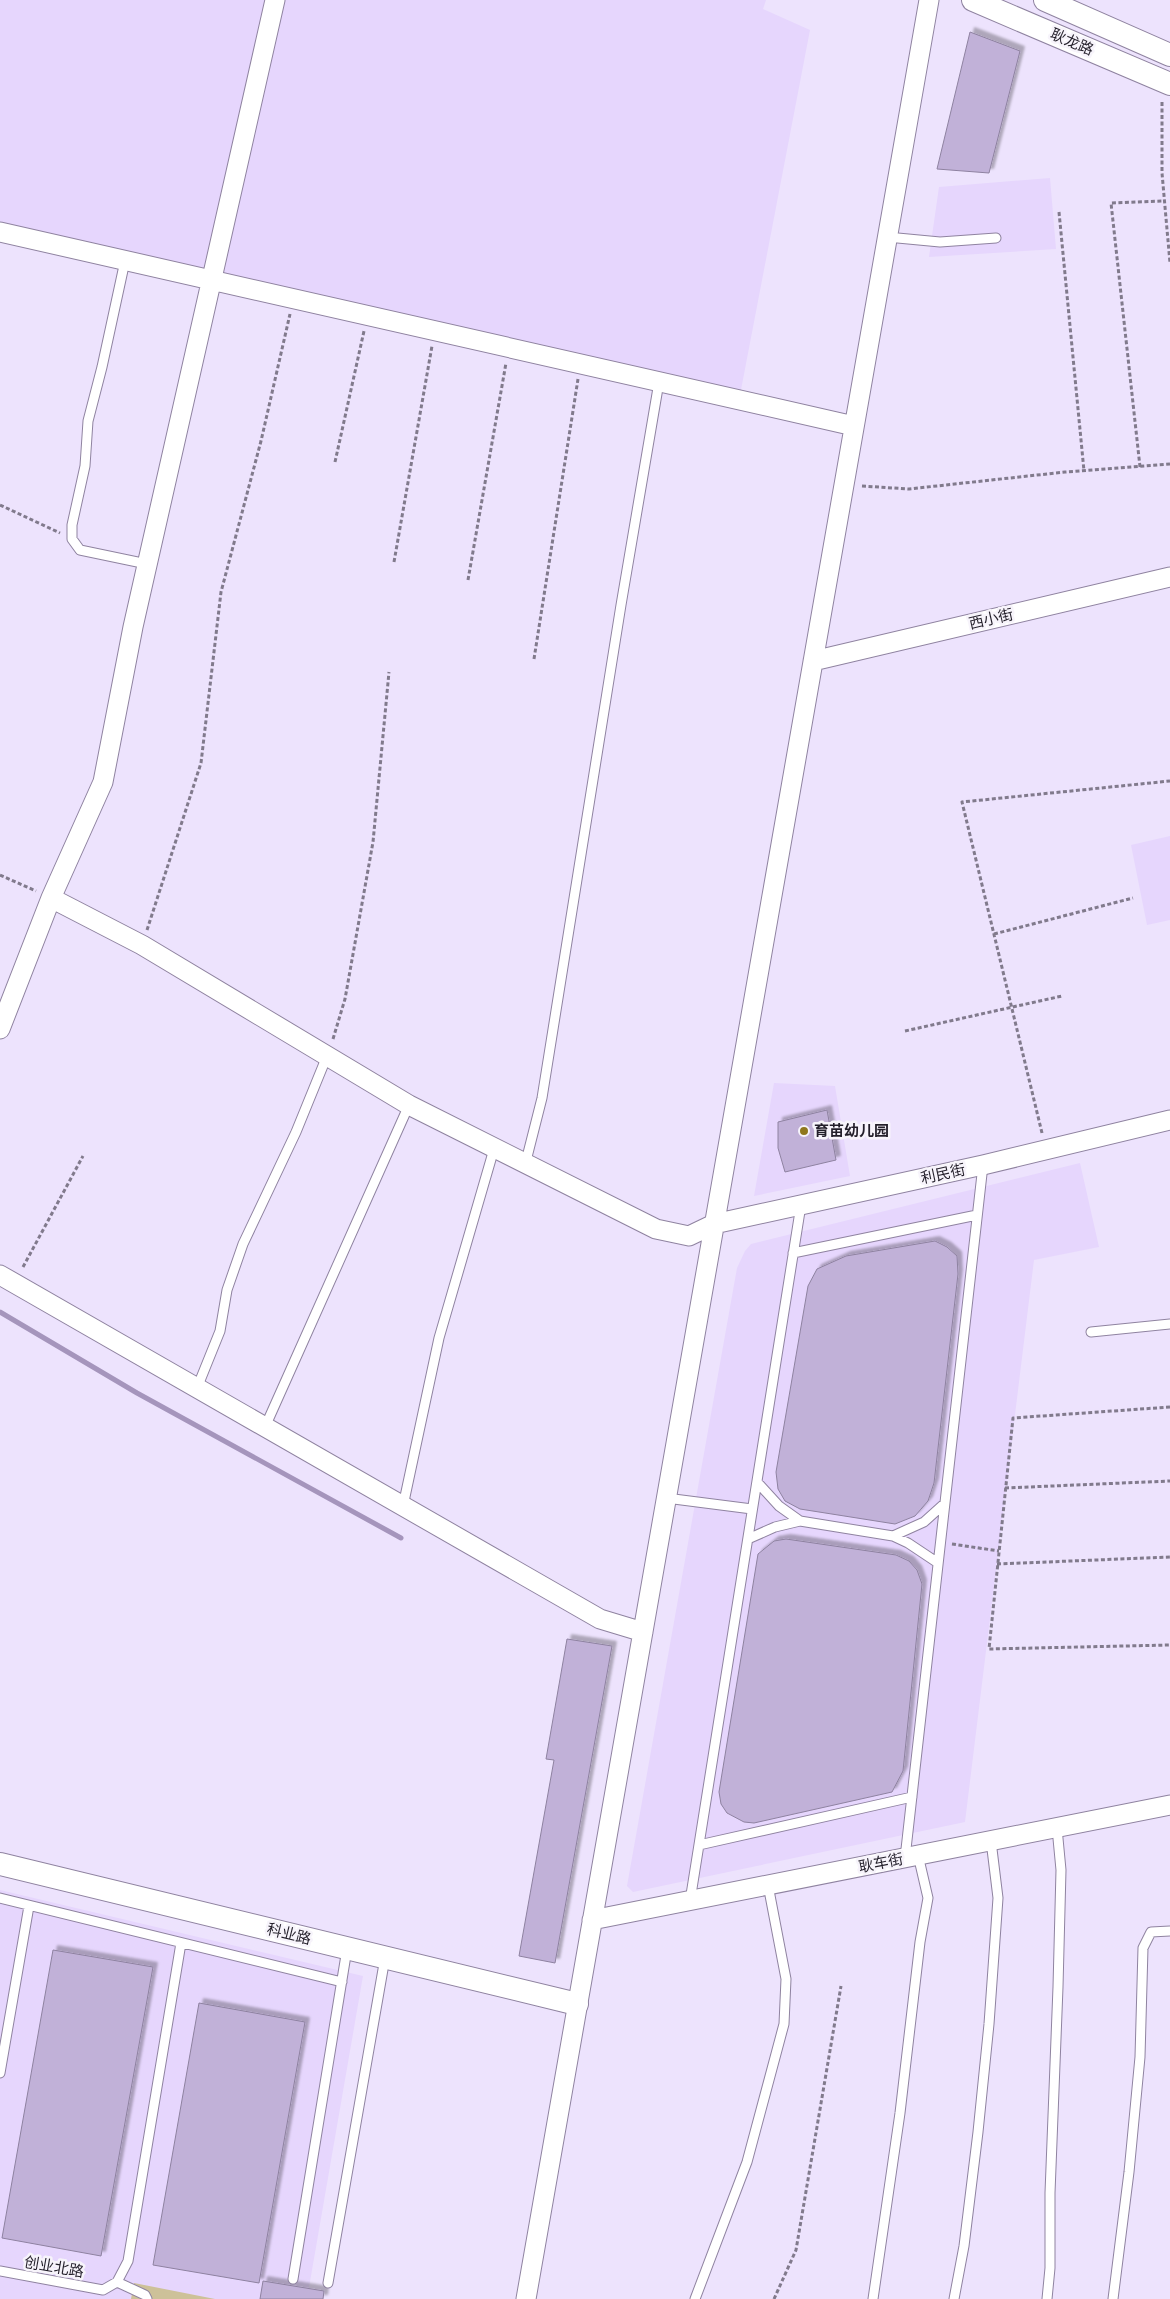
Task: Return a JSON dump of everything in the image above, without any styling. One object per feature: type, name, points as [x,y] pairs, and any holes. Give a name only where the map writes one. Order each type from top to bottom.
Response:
[{"type":"street","points":[[0,1029],[51,898],[103,782],[147,564],[275,0]]},
{"type":"street","points":[[526,2299],[929,0]]},
{"type":"street","name":"耿龙路","points":[[973,0],[1166,82]]},
{"type":"street","name":"耿龙路","points":[[1045,0],[1170,55]]},
{"type":"street","points":[[0,232],[854,426]]},
{"type":"street","name":"西小街","points":[[813,661],[1170,577]]},
{"type":"street","name":"利民街","points":[[51,898],[142,945],[408,1105],[656,1229],[689,1236],[714,1224],[983,1165],[1170,1120]]},
{"type":"street","points":[[7,1279],[600,1619],[643,1632]]},
{"type":"street","name":"耿车街","points":[[592,1920],[1170,1805]]},
{"type":"street","name":"科业路","points":[[0,1864],[577,2004]]},
{"type":"lane","points":[[887,237],[940,242],[996,238]]},
{"type":"lane","points":[[125,260],[102,367],[88,421],[85,466],[72,525],[72,539],[80,550],[147,564]]},
{"type":"lane","points":[[525,1165],[542,1098],[658,382]]},
{"type":"lane","points":[[197,1388],[220,1331],[227,1290],[243,1244],[296,1132],[327,1056]]},
{"type":"lane","points":[[265,1427],[408,1105]]},
{"type":"lane","points":[[403,1506],[439,1338],[494,1149]]},
{"type":"lane","points":[[873,2299],[900,2113],[920,1942],[928,1898],[912,1857],[912,1797],[983,1165]]},
{"type":"lane","points":[[690,1901],[801,1205]]},
{"type":"lane","points":[[793,1253],[977,1215]]},
{"type":"lane","points":[[1091,1332],[1170,1324]]},
{"type":"lane","points":[[757,1482],[779,1506],[800,1521]]},
{"type":"lane","points":[[666,1498],[752,1509]]},
{"type":"lane","points":[[893,1536],[924,1522],[944,1504]]},
{"type":"lane","points":[[748,1539],[775,1527],[800,1521],[893,1536],[908,1543],[938,1563]]},
{"type":"lane","points":[[699,1845],[912,1797]]},
{"type":"lane","points":[[1047,2299],[1050,2268],[1050,2193],[1058,1987],[1060,1870],[1057,1828]]},
{"type":"lane","points":[[954,2299],[976,2151],[990,2024],[998,1898],[991,1841]]},
{"type":"lane","points":[[695,2299],[747,2162],[784,2024],[786,1979],[768,1885]]},
{"type":"lane","points":[[0,1898],[342,1982]]},
{"type":"lane","points":[[0,2073],[29,1906]]},
{"type":"lane","points":[[1113,2299],[1129,2172],[1140,2057],[1143,1948],[1151,1932],[1170,1931]]},
{"type":"lane","points":[[102,2294],[117,2282],[128,2261],[181,1943]]},
{"type":"lane","points":[[293,2279],[347,1948]]},
{"type":"lane","points":[[328,2283],[385,1958]]},
{"type":"lane","name":"创业北路","points":[[0,2271],[102,2294]]},
{"type":"lane","points":[[117,2282],[146,2295],[147,2299]]},
{"type":"path","points":[[1166,82],[1160,122],[1164,201],[1170,263]]},
{"type":"path","points":[[1140,467],[1111,203],[1164,201]]},
{"type":"path","points":[[1059,212],[1084,471]]},
{"type":"path","points":[[142,945],[201,763],[221,592],[261,441],[294,299]]},
{"type":"path","points":[[335,462],[368,316]]},
{"type":"path","points":[[394,562],[435,331]]},
{"type":"path","points":[[468,580],[509,348]]},
{"type":"path","points":[[534,659],[580,364]]},
{"type":"path","points":[[844,485],[909,489],[1170,464]]},
{"type":"path","points":[[0,505],[72,539]]},
{"type":"path","points":[[327,1056],[345,999],[372,842],[389,672]]},
{"type":"path","points":[[1047,1150],[962,802],[1170,781]]},
{"type":"path","points":[[0,874],[51,898]]},
{"type":"path","points":[[994,934],[1133,898]]},
{"type":"path","points":[[905,1031],[1062,996]]},
{"type":"path","points":[[7,1279],[83,1156]]},
{"type":"path","points":[[1170,1407],[1012,1418],[989,1650],[1170,1645]]},
{"type":"path","points":[[1005,1488],[1170,1481]]},
{"type":"path","points":[[940,1542],[999,1551]]},
{"type":"path","points":[[998,1564],[1170,1557]]},
{"type":"path","points":[[774,2299],[796,2250],[841,1986]]},
{"type":"shaded area","points":[[0,0],[766,0],[763,9],[810,30],[740,395],[0,226]]},
{"type":"shaded area","points":[[1050,178],[1056,249],[929,257],[939,187]]},
{"type":"shaded area","points":[[1170,836],[1170,920],[1147,925],[1131,845]]},
{"type":"shaded area","name":"育苗幼儿园","points":[[774,1083],[835,1086],[850,1176],[754,1196]]},
{"type":"shaded area","points":[[1080,1163],[1099,1247],[1034,1260],[965,1822],[633,1892],[627,1886],[737,1268],[745,1251],[751,1244]]},
{"type":"shaded area","points":[[0,1890],[363,1976],[307,2299],[0,2299]]},
{"type":"shaded area","points":[[134,2283],[215,2299],[131,2299]]},
{"type":"building","points":[[970,32],[1020,51],[989,173],[937,169]]},
{"type":"building","points":[[827,1110],[836,1160],[785,1172],[778,1148],[778,1122]]},
{"type":"building","points":[[935,1241],[947,1247],[957,1256],[958,1274],[934,1483],[928,1501],[915,1516],[895,1524],[800,1509],[785,1501],[778,1489],[776,1472],[808,1286],[817,1269],[846,1256]]},
{"type":"building","points":[[786,1539],[896,1555],[909,1561],[917,1570],[922,1584],[903,1771],[892,1792],[754,1823],[744,1822],[727,1813],[721,1804],[719,1792],[758,1554],[774,1541]]},
{"type":"building","points":[[567,1639],[612,1646],[555,1963],[519,1956],[554,1760],[546,1759]]},
{"type":"building","points":[[53,1950],[153,1967],[101,2256],[2,2238]]},
{"type":"building","points":[[199,2003],[305,2022],[259,2283],[153,2265]]},
{"type":"building","points":[[263,2281],[324,2291],[323,2299],[260,2299]]},
{"type":"waterway","points":[[0,1312],[137,1393],[401,1538]]},
{"type":"place","name":"育苗幼儿园","points":[[804,1131]]}]
